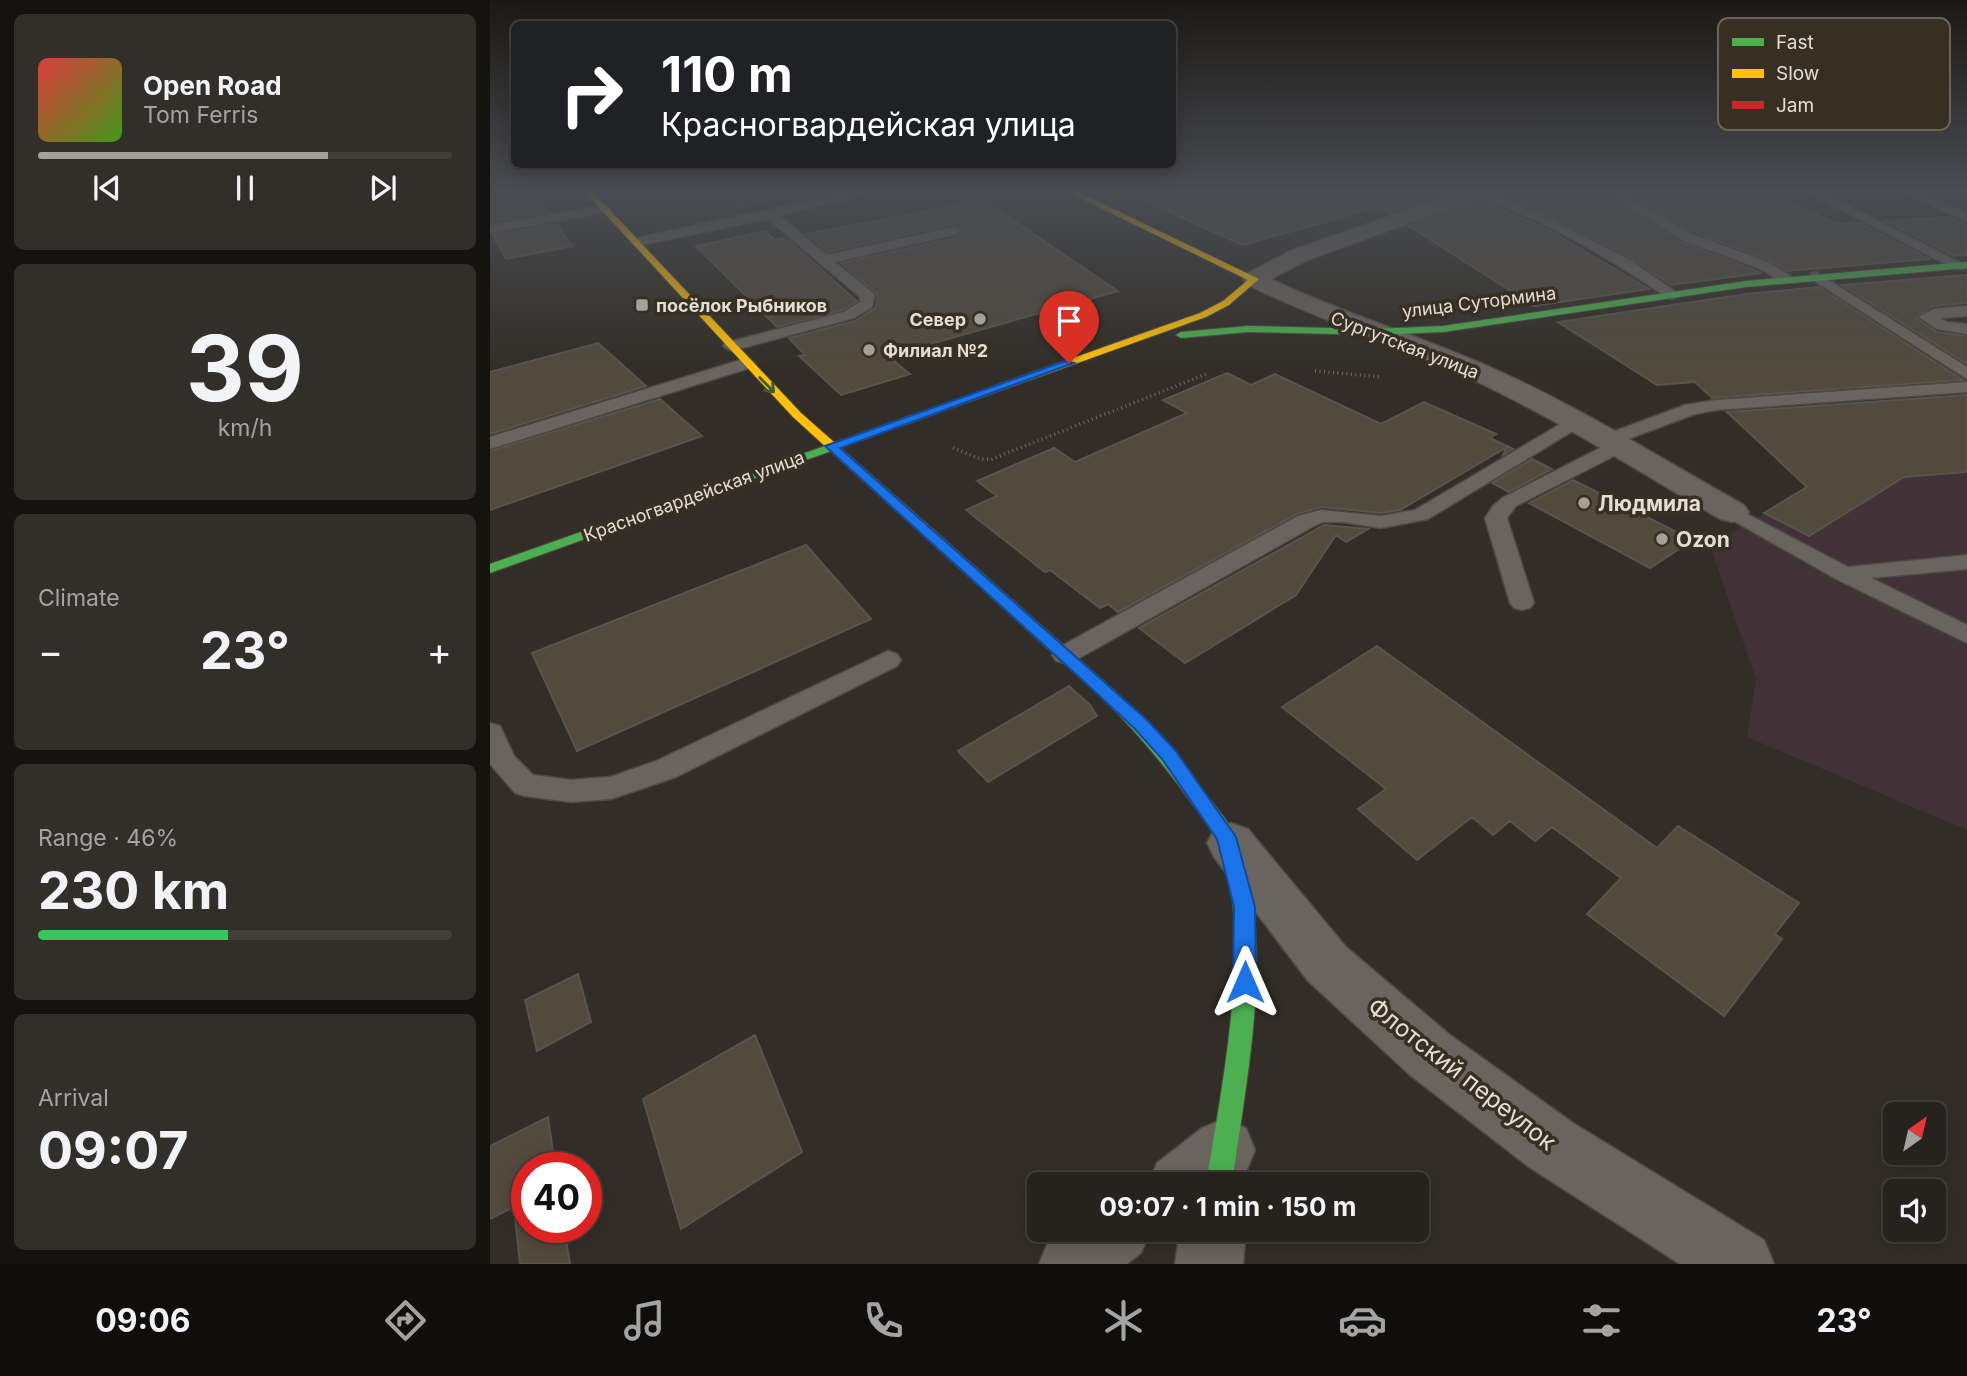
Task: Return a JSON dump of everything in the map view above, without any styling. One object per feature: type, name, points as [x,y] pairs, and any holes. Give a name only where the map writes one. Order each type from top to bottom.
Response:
[{"type":"street","points":[[643,250],[747,363],[831,446],[1140,723],[1168,755],[1226,837],[1244,907],[1245,982],[1207,1172]]},
{"type":"street","name":"Сургутская улица","points":[[1193,250],[1301,303],[1481,374],[1574,422],[1732,512]]},
{"type":"street","name":"Красногвардейская улица","points":[[490,569],[831,446],[1120,346],[1216,309],[1236,296],[1254,279],[1314,250]]},
{"type":"street","name":"улица Сутормина","points":[[1120,346],[1227,330],[1374,332],[1443,329],[1788,279],[1963,266]]},
{"type":"street","name":"Флотский переулок","points":[[1226,837],[1327,964],[1430,1055],[1551,1145],[1740,1264]]},
{"type":"street","points":[[1073,1264],[1102,1242]]},
{"type":"street","points":[[1209,1264],[1212,1242]]},
{"type":"lane","points":[[731,346],[849,315],[867,304],[868,296],[812,250]]},
{"type":"lane","points":[[824,260],[869,250]]},
{"type":"lane","points":[[1600,250],[1625,263],[1673,295]]},
{"type":"lane","points":[[1722,250],[1763,265],[1788,279]]},
{"type":"lane","points":[[1931,250],[1963,266]]},
{"type":"lane","points":[[1816,276],[1967,374]]},
{"type":"lane","points":[[1967,312],[1933,314],[1927,317],[1943,326],[1967,328]]},
{"type":"lane","points":[[490,443],[747,363]]},
{"type":"lane","points":[[1521,603],[1496,518],[1500,510],[1509,502],[1612,444],[1691,409],[1967,387]]},
{"type":"lane","points":[[1065,655],[1306,521],[1321,516],[1342,516],[1381,522],[1421,515],[1574,422]]},
{"type":"lane","points":[[1732,512],[1844,574],[1967,635]]},
{"type":"lane","points":[[1844,574],[1967,562]]},
{"type":"lane","points":[[490,733],[503,762],[524,785],[571,791],[611,788],[666,769],[888,660]]},
{"type":"path","points":[[1309,370],[1387,377]]},
{"type":"path","points":[[949,446],[981,459],[992,459],[1213,372]]},
{"type":"shaded area","points":[[1967,472],[1967,830],[1747,737],[1756,679],[1710,546],[1808,487],[1805,485]]},
{"type":"building","points":[[501,250],[552,250],[506,259]]},
{"type":"building","points":[[700,250],[800,250],[857,301],[843,310],[777,327]]},
{"type":"building","points":[[900,250],[1057,250],[1118,291],[888,356],[910,374],[841,395],[799,356],[805,355],[789,338],[855,321],[875,308],[878,297],[875,292],[841,263]]},
{"type":"building","points":[[1446,250],[1583,250],[1649,289],[1534,306]]},
{"type":"building","points":[[1615,250],[1702,250],[1762,273],[1671,285]]},
{"type":"building","points":[[1742,250],[1912,250],[1929,259],[1787,271],[1769,260]]},
{"type":"building","points":[[1942,250],[1967,250],[1967,255],[1954,256]]},
{"type":"building","points":[[1967,275],[1967,303],[1933,306],[1916,318],[1937,332],[1967,336],[1967,364],[1842,285]]},
{"type":"building","points":[[1819,287],[1963,380],[1712,398],[1695,382],[1657,385],[1558,322],[1746,294]]},
{"type":"building","points":[[598,343],[646,386],[490,434],[490,372]]},
{"type":"building","points":[[1227,373],[1251,385],[1275,374],[1381,424],[1424,402],[1496,434],[1490,438],[1513,449],[1503,455],[1507,447],[1400,510],[1381,513],[1321,507],[1297,514],[1118,612],[1108,604],[1100,608],[1050,570],[1045,572],[966,510],[997,496],[977,481],[1054,448],[1075,462],[1187,413],[1163,400]]},
{"type":"building","points":[[1967,395],[1967,472],[1904,477],[1809,536],[1764,513],[1807,487],[1727,412]]},
{"type":"building","points":[[660,399],[702,436],[490,510],[490,451]]},
{"type":"building","points":[[1532,459],[1552,469],[1509,492],[1492,483]]},
{"type":"building","points":[[1573,480],[1693,540],[1650,568],[1529,503]]},
{"type":"building","points":[[1324,525],[1368,529],[1346,542],[1336,535],[1296,595],[1185,663],[1139,628]]},
{"type":"building","points":[[806,545],[871,619],[577,751],[532,653]]},
{"type":"building","points":[[1377,646],[1657,848],[1678,826],[1799,903],[1775,934],[1782,939],[1724,1016],[1587,914],[1621,878],[1552,827],[1535,841],[1510,821],[1493,835],[1472,817],[1417,860],[1358,809],[1386,789],[1282,707]]},
{"type":"building","points":[[1069,686],[1090,705],[1097,716],[988,782],[958,751]]},
{"type":"building","points":[[578,974],[591,1022],[537,1051],[525,1000]]},
{"type":"building","points":[[755,1035],[802,1152],[681,1229],[643,1099]]},
{"type":"building","points":[[548,1117],[553,1152],[511,1152],[511,1208],[490,1219],[490,1146]]},
{"type":"building","points":[[518,1243],[567,1243],[570,1264],[520,1264]]},
{"type":"traffic: fast","points":[[1181,335],[1248,329],[1374,332],[1443,329],[1746,284],[1967,265]]},
{"type":"traffic: fast","points":[[490,569],[995,389]]},
{"type":"traffic: fast","points":[[1109,695],[1158,746],[1218,825],[1226,838],[1238,877],[1244,919],[1245,964],[1237,1056],[1221,1172]]},
{"type":"traffic: slow","points":[[643,250],[797,415],[931,535]]},
{"type":"traffic: slow","points":[[995,389],[1203,315],[1226,303],[1254,279],[1193,250]]},
{"type":"traffic: jam","points":[[931,535],[1109,695]]},
{"type":"place","name":"посёлок Рыбников","points":[[642,305]]},
{"type":"place","name":"Север","points":[[980,319]]},
{"type":"place","name":"Филиал №2","points":[[869,350]]},
{"type":"place","name":"Людмила","points":[[1584,503]]},
{"type":"place","name":"Ozon","points":[[1662,539]]},
{"type":"route","points":[[1069,363],[831,446],[1140,723],[1168,755],[1226,837],[1244,907],[1245,982]]}]
